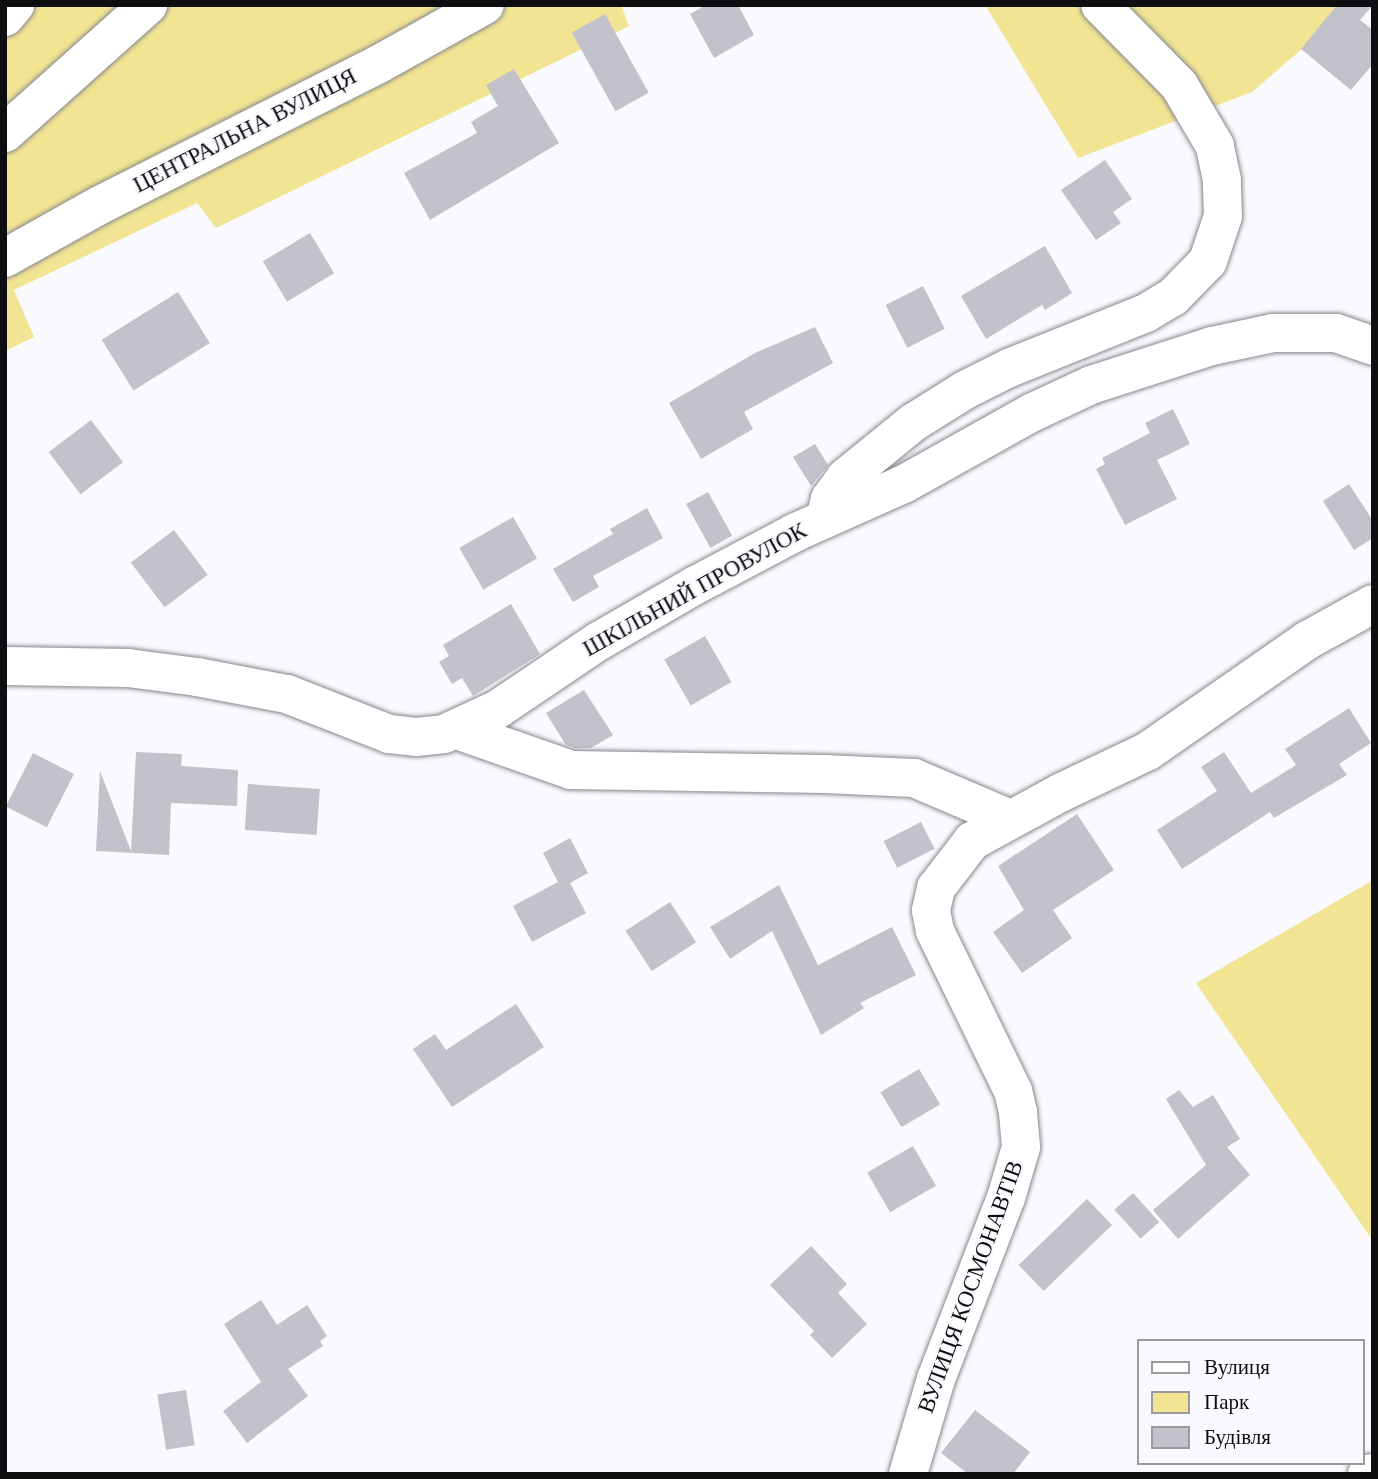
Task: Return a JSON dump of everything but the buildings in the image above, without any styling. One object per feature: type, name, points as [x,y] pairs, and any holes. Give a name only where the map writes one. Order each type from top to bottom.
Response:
[{"type":"street","points":[[5,17],[15,5]]},
{"type":"street","points":[[5,133],[148,5]]},
{"type":"street","name":"ЦЕНТРАЛЬНА ВУЛИЦЯ","points":[[5,258],[100,205],[379,64],[485,5]]},
{"type":"street","points":[[825,519],[830,499],[845,478],[914,422],[965,390],[1009,368],[1146,313],[1173,297],[1208,261],[1223,216],[1222,180],[1215,146],[1179,85],[1100,5]]},
{"type":"street","name":"ШКІЛЬНИЙ ПРОВУЛОК","points":[[5,666],[128,668],[197,677],[287,694],[379,731],[402,736],[429,737],[457,730],[498,709],[648,611],[825,519],[904,484],[1063,397],[1168,359],[1247,337],[1296,331],[1336,333],[1373,346]]},
{"type":"street","name":"ВУЛИЦЯ КОСМОНАВТІВ","points":[[908,1474],[936,1379],[1006,1198],[1020,1147],[1018,1112],[1013,1091],[935,931],[932,897],[945,873],[972,841],[1010,819],[1148,751],[1308,640],[1373,604]]},
{"type":"street","points":[[457,730],[571,770],[914,778],[1010,819]]},
{"type":"street","points":[[1367,1474],[1373,1473]]},
{"type":"green space","points":[[5,5],[621,5],[629,26],[216,228],[197,203],[14,290],[34,337],[5,351]]},
{"type":"green space","points":[[985,5],[1353,5],[1252,92],[1078,158]]},
{"type":"green space","points":[[1373,880],[1373,1241],[1196,983]]}]
